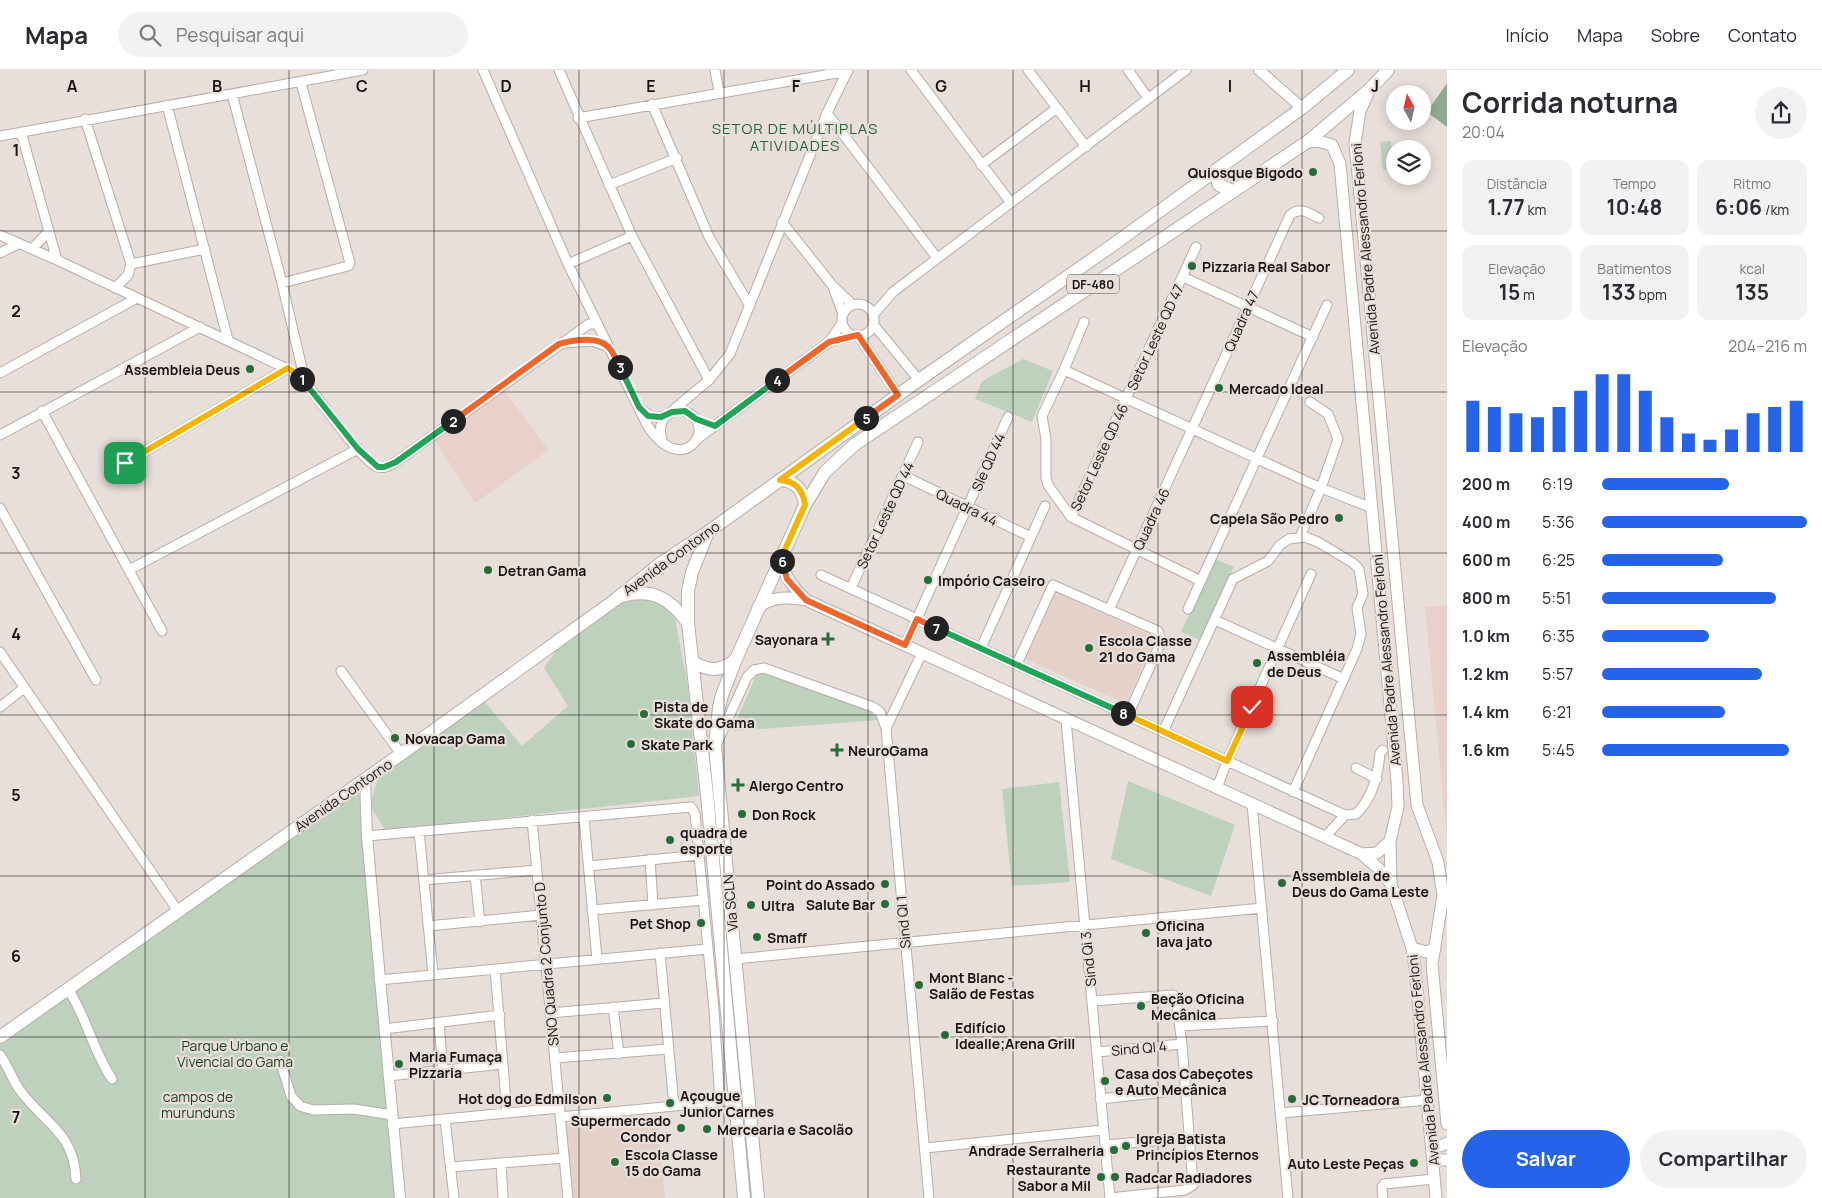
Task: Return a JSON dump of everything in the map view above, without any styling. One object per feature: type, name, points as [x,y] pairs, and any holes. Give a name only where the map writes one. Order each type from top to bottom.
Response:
[{"type":"main road","name":"DF-480","points":[[780,480],[1302,108],[1348,70]]},
{"type":"main road","name":"DF-480","points":[[805,505],[819,480],[843,453],[988,354],[1308,142],[1370,90],[1388,70]]},
{"type":"main road","name":"Avenida Padre Alessandro Ferloni","points":[[1370,90],[1360,111],[1355,143],[1417,804],[1444,880],[1443,930],[1435,949],[1432,964],[1447,1124]]},
{"type":"main road","name":"Avenida Padre Alessandro Ferloni","points":[[1308,142],[1326,142],[1332,145],[1338,155],[1380,592],[1398,807],[1390,841],[1392,884],[1412,948],[1436,1198]]},
{"type":"main road","points":[[1217,169],[1216,177],[1219,185],[1232,191]]},
{"type":"main road","points":[[978,338],[988,342],[988,354]]},
{"type":"main road","points":[[1357,344],[1365,347],[1374,342]]},
{"type":"main road","points":[[1366,441],[1374,436],[1383,440]]},
{"type":"main road","points":[[780,480],[795,483],[799,488],[805,505]]},
{"type":"main road","name":"Avenida Contorno","points":[[0,1037],[401,754],[617,598],[661,563],[780,480]]},
{"type":"main road","name":"Via SCLN","points":[[744,1192],[713,794],[718,775],[715,746],[718,707],[758,607],[805,505]]},
{"type":"main road","name":"Via SCLN","points":[[708,532],[692,572],[688,591],[688,623],[694,663],[704,775],[713,794],[735,959],[758,1198]]},
{"type":"main road","points":[[782,556],[782,567],[787,579],[806,600]]},
{"type":"main road","points":[[1378,574],[1386,578],[1395,572]]},
{"type":"main road","points":[[1380,592],[1389,588],[1397,591]]},
{"type":"main road","points":[[617,598],[640,593],[657,594],[674,606],[688,623]]},
{"type":"main road","points":[[758,607],[766,601],[782,597],[806,600],[1362,854],[1392,884]]},
{"type":"main road","points":[[694,663],[707,669],[719,670],[736,659]]},
{"type":"main road","points":[[1390,705],[1397,707],[1408,703]]},
{"type":"main road","points":[[704,775],[718,775]]},
{"type":"main road","points":[[1398,807],[1407,802],[1417,804]]},
{"type":"main road","points":[[1362,854],[1377,853],[1390,841]]},
{"type":"main road","points":[[1412,948],[1426,952],[1435,949]]},
{"type":"main road","points":[[1432,1143],[1440,1146],[1447,1143]]},
{"type":"main road","points":[[1434,1166],[1438,1160],[1447,1160]]},
{"type":"main road","points":[[744,1192],[757,1184]]},
{"type":"street","points":[[0,136],[85,119],[301,83],[363,70]]},
{"type":"street","points":[[483,70],[568,264],[597,324],[650,430],[673,450],[692,446],[697,439],[829,342],[864,334],[893,292]]},
{"type":"street","points":[[559,70],[578,118],[632,236],[709,380]]},
{"type":"street","points":[[715,70],[719,92]]},
{"type":"street","points":[[578,118],[848,70]]},
{"type":"street","points":[[663,443],[659,433],[660,424],[669,413],[709,380],[730,354],[827,113],[848,70]]},
{"type":"street","points":[[911,70],[1011,203]]},
{"type":"street","points":[[1028,70],[1086,147]]},
{"type":"street","points":[[1128,70],[1148,98]]},
{"type":"street","points":[[782,222],[832,285],[853,305],[863,305],[893,292],[1186,70]]},
{"type":"street","points":[[1259,70],[1302,108]]},
{"type":"street","points":[[282,283],[348,266],[350,263],[301,83]]},
{"type":"street","points":[[232,94],[282,283],[305,382]]},
{"type":"street","points":[[652,104],[717,253],[750,306]]},
{"type":"street","points":[[167,106],[228,340]]},
{"type":"street","points":[[981,165],[1057,108]]},
{"type":"street","points":[[827,113],[937,258]]},
{"type":"street","points":[[85,119],[131,264],[128,275],[115,288]]},
{"type":"street","points":[[21,132],[57,260]]},
{"type":"street","points":[[609,185],[677,158]]},
{"type":"street","name":"Quadra 47","points":[[1193,428],[1290,215],[1296,210],[1301,210],[1319,218]]},
{"type":"street","points":[[32,249],[49,231]]},
{"type":"street","points":[[0,235],[288,368],[305,382],[358,449],[374,465],[384,467],[390,466],[559,344],[586,326],[597,324]]},
{"type":"street","points":[[568,264],[632,236]]},
{"type":"street","points":[[0,253],[18,244]]},
{"type":"street","name":"Setor Leste QD 47","points":[[1126,398],[1196,247]]},
{"type":"street","points":[[131,264],[205,249]]},
{"type":"street","name":"Setor Leste QD 47","points":[[1183,277],[1313,337]]},
{"type":"street","points":[[832,285],[846,331],[856,335],[898,395]]},
{"type":"street","points":[[0,373],[136,298]]},
{"type":"street","points":[[829,342],[853,305]]},
{"type":"street","points":[[863,305],[919,380]]},
{"type":"street","points":[[1188,609],[1327,305]]},
{"type":"street","points":[[1084,322],[1042,420],[1046,445],[1046,478],[1072,517],[1201,581]]},
{"type":"street","points":[[0,435],[200,327]]},
{"type":"street","points":[[559,344],[585,340],[610,347]]},
{"type":"street","points":[[125,463],[288,368]]},
{"type":"street","points":[[1064,370],[1321,488],[1372,508]]},
{"type":"street","points":[[697,439],[699,426],[694,417],[692,403],[699,389]]},
{"type":"street","name":"Setor Leste QD 46","points":[[1072,517],[1126,398]]},
{"type":"street","points":[[1300,537],[1321,488],[1338,439],[1328,414],[1310,402]]},
{"type":"street","points":[[639,407],[652,417],[679,410],[715,426]]},
{"type":"street","points":[[42,411],[162,631]]},
{"type":"street","name":"Sle QD 44","points":[[905,645],[1008,416]]},
{"type":"street","name":"Quadra 46","points":[[1109,610],[1193,428]]},
{"type":"street","name":"Setor Leste QD 44","points":[[851,588],[918,442]]},
{"type":"street","points":[[129,570],[358,449]]},
{"type":"street","name":"Quadra 44","points":[[904,476],[1031,537]]},
{"type":"street","points":[[981,648],[1045,506]]},
{"type":"street","points":[[0,508],[96,680]]},
{"type":"street","points":[[1163,732],[1233,579],[1268,561],[1280,545],[1289,538],[1300,537],[1318,542],[1347,559],[1359,569],[1362,578],[1363,594],[1357,608],[1361,634],[1360,642],[1293,792]]},
{"type":"street","points":[[1217,788],[1227,761],[1311,574]]},
{"type":"street","points":[[821,575],[1345,815],[1356,814],[1360,810],[1377,779],[1380,752],[1383,750]]},
{"type":"street","points":[[1017,664],[1052,586],[1158,631],[1161,638],[1128,715]]},
{"type":"street","points":[[1215,620],[1344,679]]},
{"type":"street","points":[[0,652],[178,911]]},
{"type":"street","points":[[886,728],[922,653]]},
{"type":"street","points":[[715,746],[747,677],[754,670],[764,668],[873,707],[880,712],[886,728]]},
{"type":"street","points":[[341,671],[401,754]]},
{"type":"street","points":[[0,707],[24,688]]},
{"type":"street","name":"Sind Qi 3","points":[[1066,720],[1110,1198]]},
{"type":"street","name":"Sind QI 1","points":[[886,728],[929,1198]]},
{"type":"street","points":[[1356,768],[1377,779]]},
{"type":"street","points":[[365,779],[367,836],[379,980],[400,1198]]},
{"type":"street","points":[[1252,804],[1288,1198]]},
{"type":"street","points":[[367,836],[691,807],[695,814],[704,900],[720,1102]]},
{"type":"street","points":[[1325,837],[1345,815]]},
{"type":"street","points":[[584,818],[596,959]]},
{"type":"street","name":"SNO Quadra 2 Conjunto D","points":[[532,820],[568,1198]]},
{"type":"street","points":[[419,831],[433,974]]},
{"type":"street","points":[[589,866],[699,855]]},
{"type":"street","points":[[650,859],[653,905]]},
{"type":"street","points":[[424,880],[537,870]]},
{"type":"street","points":[[474,875],[480,922]]},
{"type":"street","points":[[592,910],[704,900]]},
{"type":"street","points":[[735,959],[905,941],[1262,908]]},
{"type":"street","points":[[428,926],[541,915]]},
{"type":"street","points":[[379,980],[708,949]]},
{"type":"street","points":[[660,953],[674,1106]]},
{"type":"street","points":[[495,970],[507,1112]]},
{"type":"street","points":[[68,989],[84,1016],[99,1058],[112,1079]]},
{"type":"street","name":"Sind QI 4","points":[[1092,1001],[1173,995],[1176,998],[1182,1044],[1184,1090],[1194,1181],[1190,1188],[1110,1198]]},
{"type":"street","points":[[550,1013],[664,1003]]},
{"type":"street","points":[[613,1007],[619,1054]]},
{"type":"street","points":[[384,1029],[500,1015]]},
{"type":"street","points":[[1180,1026],[1273,1021]]},
{"type":"street","points":[[439,1023],[442,1070]]},
{"type":"street","name":"Sind QI 4","points":[[1097,1052],[1182,1044]]},
{"type":"street","points":[[555,1058],[668,1049]]},
{"type":"street","points":[[0,1055],[19,1089],[63,1136],[72,1157],[76,1179]]},
{"type":"street","points":[[280,1060],[291,1096],[300,1106],[313,1110],[354,1109],[392,1120],[445,1119],[507,1112],[560,1112],[674,1106],[736,1100]]},
{"type":"street","points":[[388,1076],[504,1064]]},
{"type":"street","points":[[1100,1099],[1184,1090]]},
{"type":"street","points":[[1281,1113],[1428,1100]]},
{"type":"street","points":[[445,1119],[454,1198]]},
{"type":"street","points":[[924,1148],[1103,1130]]},
{"type":"street","points":[[1105,1145],[1189,1138]]},
{"type":"street","points":[[451,1167],[564,1158]]},
{"type":"street","points":[[501,1163],[504,1198]]},
{"type":"street","points":[[1383,1198],[1382,1187],[1384,1184],[1434,1179]]},
{"type":"shaded area","points":[[503,389],[549,450],[475,503],[434,439]]},
{"type":"shaded area","name":"Escola Classe 21 do Gama","points":[[1054,591],[1156,638],[1126,704],[1023,658]]},
{"type":"shaded area","points":[[1447,605],[1447,841],[1425,607]]},
{"type":"shaded area","name":"Escola Classe 15 do Gama","points":[[657,1115],[665,1198],[572,1198],[565,1125]]},
{"type":"green space","points":[[1447,83],[1447,127],[1431,115],[1431,106]]},
{"type":"green space","points":[[1386,141],[1386,169],[1383,170],[1380,142]]},
{"type":"green space","points":[[1023,359],[1053,371],[1032,422],[975,399],[982,381]]},
{"type":"green space","points":[[1215,559],[1234,567],[1200,640],[1181,632]]},
{"type":"green space","points":[[653,596],[675,618],[688,687],[699,796],[386,831],[370,806],[379,774],[483,700],[522,746],[568,706],[544,668],[560,645],[628,599]]},
{"type":"green space","points":[[758,671],[807,685],[866,707],[878,720],[735,731],[733,729]]},
{"type":"green space","points":[[1128,781],[1235,825],[1211,896],[1111,859]]},
{"type":"green space","points":[[1059,782],[1070,882],[1012,886],[1002,789]]},
{"type":"green space","name":"Parque Urbano e Vivencial do Gama","points":[[358,793],[361,799],[396,1198],[0,1198],[0,1043],[351,794]]},
{"type":"place","name":"Quiosque Bigodo","points":[[1313,172]]},
{"type":"place","name":"Pizzaria Real Sabor","points":[[1192,266]]},
{"type":"place","name":"Assembleia Deus","points":[[250,369]]},
{"type":"place","name":"Mercado Ideal","points":[[1219,388]]},
{"type":"place","name":"Capela São Pedro","points":[[1339,518]]},
{"type":"place","name":"Detran Gama","points":[[488,570]]},
{"type":"place","name":"Impório Caseiro","points":[[928,580]]},
{"type":"place","name":"Sayonara","points":[[828,639]]},
{"type":"place","name":"Escola Classe 21 do Gama","points":[[1089,648]]},
{"type":"place","name":"Assembléia de Deus","points":[[1257,663]]},
{"type":"place","name":"Pista de Skate do Gama","points":[[644,714]]},
{"type":"place","name":"Novacap Gama","points":[[395,738]]},
{"type":"place","name":"Skate Park","points":[[631,744]]},
{"type":"place","name":"NeuroGama","points":[[837,750]]},
{"type":"place","name":"Alergo Centro","points":[[738,785]]},
{"type":"place","name":"Don Rock","points":[[742,814]]},
{"type":"place","name":"quadra de esporte","points":[[670,840]]},
{"type":"place","name":"Assembleia de Deus do Gama Leste","points":[[1282,883]]},
{"type":"place","name":"Point do Assado","points":[[885,884]]},
{"type":"place","name":"Salute Bar","points":[[885,904]]},
{"type":"place","name":"Ultra","points":[[751,905]]},
{"type":"place","name":"Pet Shop","points":[[701,923]]},
{"type":"place","name":"Oficina lava jato","points":[[1146,933]]},
{"type":"place","name":"Smaff","points":[[757,937]]},
{"type":"place","name":"Mont Blanc - Salão de Festas","points":[[919,985]]},
{"type":"place","name":"Beção Oficina Mecânica","points":[[1141,1006]]},
{"type":"place","name":"Edifício Idealle;Arena Grill","points":[[945,1035]]},
{"type":"place","name":"Maria Fumaça Pizzaria","points":[[399,1064]]},
{"type":"place","name":"Casa dos Cabeçotes e Auto Mecânica","points":[[1105,1081]]},
{"type":"place","name":"Hot dog do Edmilson","points":[[607,1098]]},
{"type":"place","name":"JC Torneadora","points":[[1292,1099]]},
{"type":"place","name":"Açougue Junior Carnes","points":[[670,1103]]},
{"type":"place","name":"Supermercado Condor","points":[[681,1128]]},
{"type":"place","name":"Mercearia e Sacolão","points":[[707,1129]]},
{"type":"place","name":"Igreja Batista Princípios Eternos","points":[[1126,1146]]},
{"type":"place","name":"Andrade Serralheria","points":[[1114,1150]]},
{"type":"place","name":"Escola Classe 15 do Gama","points":[[615,1162]]},
{"type":"place","name":"Auto Leste Peças","points":[[1414,1163]]},
{"type":"place","name":"Restaurante Sabor a Mil","points":[[1101,1177]]},
{"type":"place","name":"Radcar Radiadores","points":[[1115,1177]]},
{"type":"district","name":"SETOR DE MÚLTIPLAS ATIVIDADES","points":[[795,136]]},
{"type":"route","points":[[125,463],[288,368],[298,374],[311,388],[369,461],[378,467],[384,467],[396,462],[559,344],[578,340],[592,340],[610,347],[639,407],[648,416],[661,417],[679,410],[692,414],[696,419],[715,426],[829,342],[858,335],[898,395],[780,480],[795,483],[804,498],[805,505],[782,556],[782,567],[792,586],[806,600],[905,645],[917,619],[1227,761],[1252,707]]},
{"type":"park label","name":"campos de murunduns","points":[[198,1104]]}]
